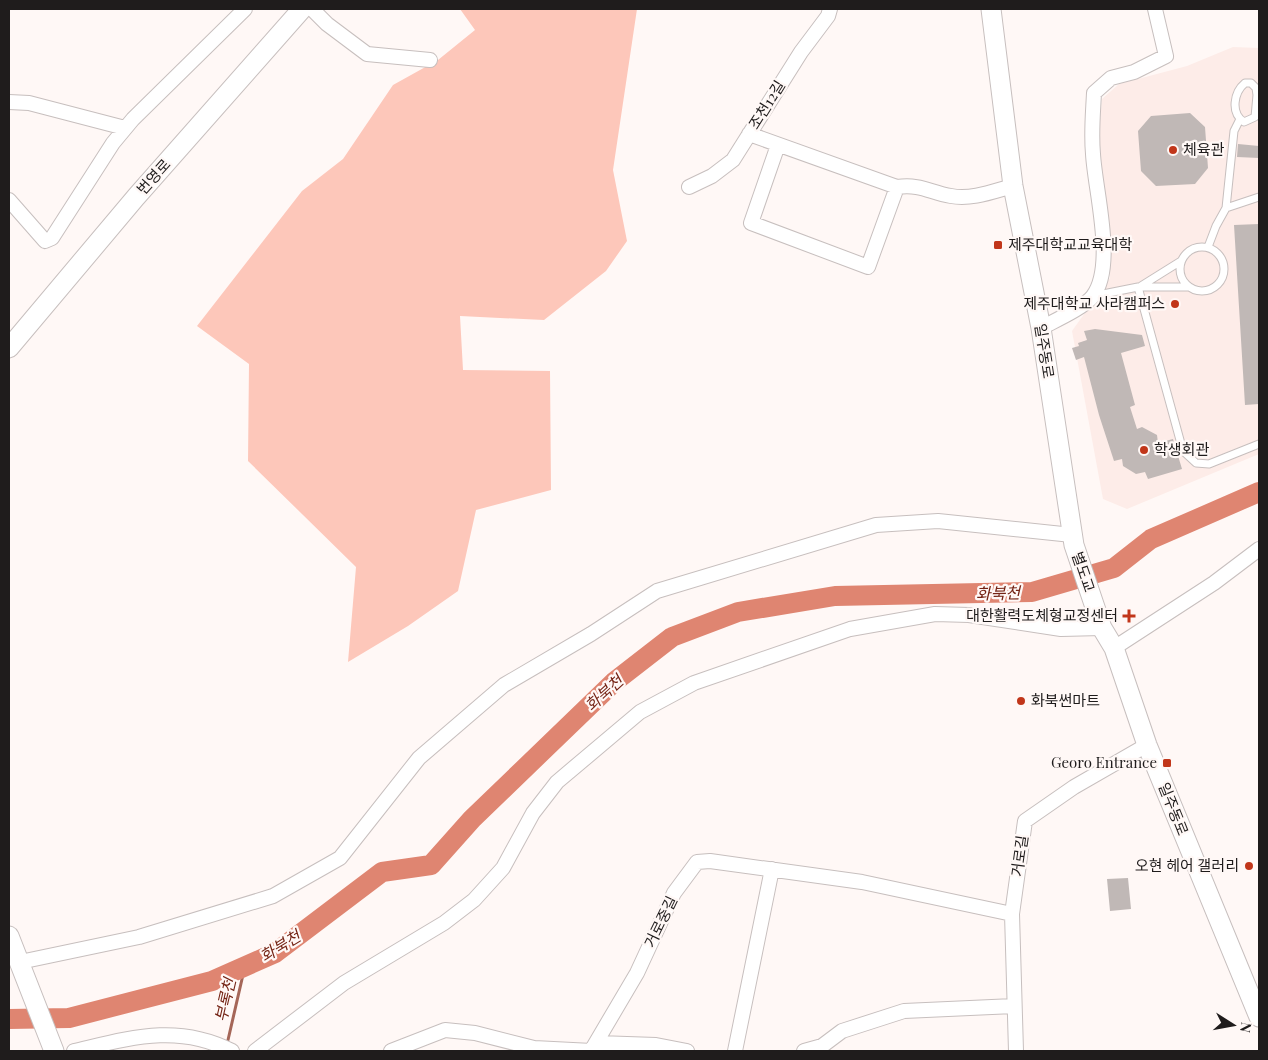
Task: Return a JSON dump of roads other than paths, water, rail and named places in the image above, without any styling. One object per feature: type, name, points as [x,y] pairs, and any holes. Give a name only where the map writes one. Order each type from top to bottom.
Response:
[{"type":"main road","name":"번영로","points":[[9,348],[136,197],[302,9]]},
{"type":"main road","name":"일주동로","points":[[992,9],[1013,186],[1042,328],[1073,540]]},
{"type":"main road","name":"별도교","points":[[1073,540],[1102,628]]},
{"type":"main road","name":"일주동로","points":[[1102,628],[1114,648],[1147,744],[1258,1010]]},
{"type":"main road","points":[[9,936],[53,1049]]},
{"type":"street","points":[[9,200],[44,241],[52,238],[125,128],[244,9]]},
{"type":"street","points":[[312,9],[327,24],[366,54],[430,60]]},
{"type":"street","name":"조천12길","points":[[690,187],[712,176],[733,160],[801,52],[828,16],[830,9]]},
{"type":"street","points":[[1042,328],[1093,296],[1104,268],[1092,140],[1094,93],[1111,78],[1134,72],[1166,56],[1156,9]]},
{"type":"street","points":[[9,102],[30,103],[125,128]]},
{"type":"street","points":[[749,134],[897,187],[915,185],[952,196],[980,195],[1013,186]]},
{"type":"street","points":[[778,145],[751,223],[868,267],[897,187]]},
{"type":"street","points":[[23,969],[139,937],[273,896],[340,858],[419,758],[504,685],[591,634],[657,592],[876,525],[938,521],[1073,540]]},
{"type":"street","points":[[1114,648],[1214,583],[1259,550]]},
{"type":"street","points":[[255,1051],[344,983],[444,923],[474,900],[503,868],[533,813],[557,782],[640,712],[694,683],[850,629],[935,614],[969,615],[1061,629],[1102,628]]},
{"type":"street","name":"거로길","points":[[1016,1051],[1012,914],[1025,821],[1074,787],[1147,744]]},
{"type":"street","name":"거로중길","points":[[594,1048],[637,972],[674,893],[697,862],[710,861],[862,882],[1012,914]]},
{"type":"street","points":[[735,1051],[772,869]]},
{"type":"street","points":[[804,1051],[822,1046],[842,1031],[904,1011],[1014,1006]]},
{"type":"street","points":[[390,1051],[445,1030],[475,1034],[534,1048],[656,1045],[687,1051]]},
{"type":"street","points":[[74,1051],[116,1041],[168,1033],[198,1038],[232,1051]]},
{"type":"lane","points":[[1245,83],[1251,84],[1256,88],[1256,111],[1250,121],[1240,119],[1236,112],[1236,97],[1239,88],[1245,83]]},
{"type":"lane","points":[[1208,247],[1216,226],[1226,208],[1234,131],[1240,119]]},
{"type":"lane","points":[[1226,208],[1259,197]]},
{"type":"lane","points":[[1093,296],[1138,287],[1189,287],[1195,290],[1209,290],[1220,282],[1223,275],[1223,261],[1220,255],[1208,247],[1202,246],[1189,250],[1181,261],[1138,287]]},
{"type":"lane","points":[[1181,261],[1181,275],[1189,287]]},
{"type":"lane","points":[[1138,287],[1183,451],[1196,463],[1209,464],[1259,444]]},
{"type":"waterway","name":"화북천","points":[[9,1019],[69,1018],[212,981],[275,953],[382,872],[431,865],[472,819],[614,682],[672,637],[738,612],[835,596],[1032,592],[1114,568],[1151,539],[1259,492]]},
{"type":"waterway","name":"부록천","points":[[228,1040],[245,966]]},
{"type":"place","name":"체육관","points":[[1173,150]]},
{"type":"place","name":"제주대학교교육대학","points":[[998,245]]},
{"type":"place","name":"제주대학교 사라캠퍼스","points":[[1175,304]]},
{"type":"place","name":"학생회관","points":[[1144,450]]},
{"type":"place","name":"대한활력도체형교정센터","points":[[1129,616]]},
{"type":"place","name":"화북썬마트","points":[[1021,701]]},
{"type":"place","name":"Georo Entrance","points":[[1167,763]]},
{"type":"place","name":"오현 헤어 갤러리","points":[[1249,866]]}]
